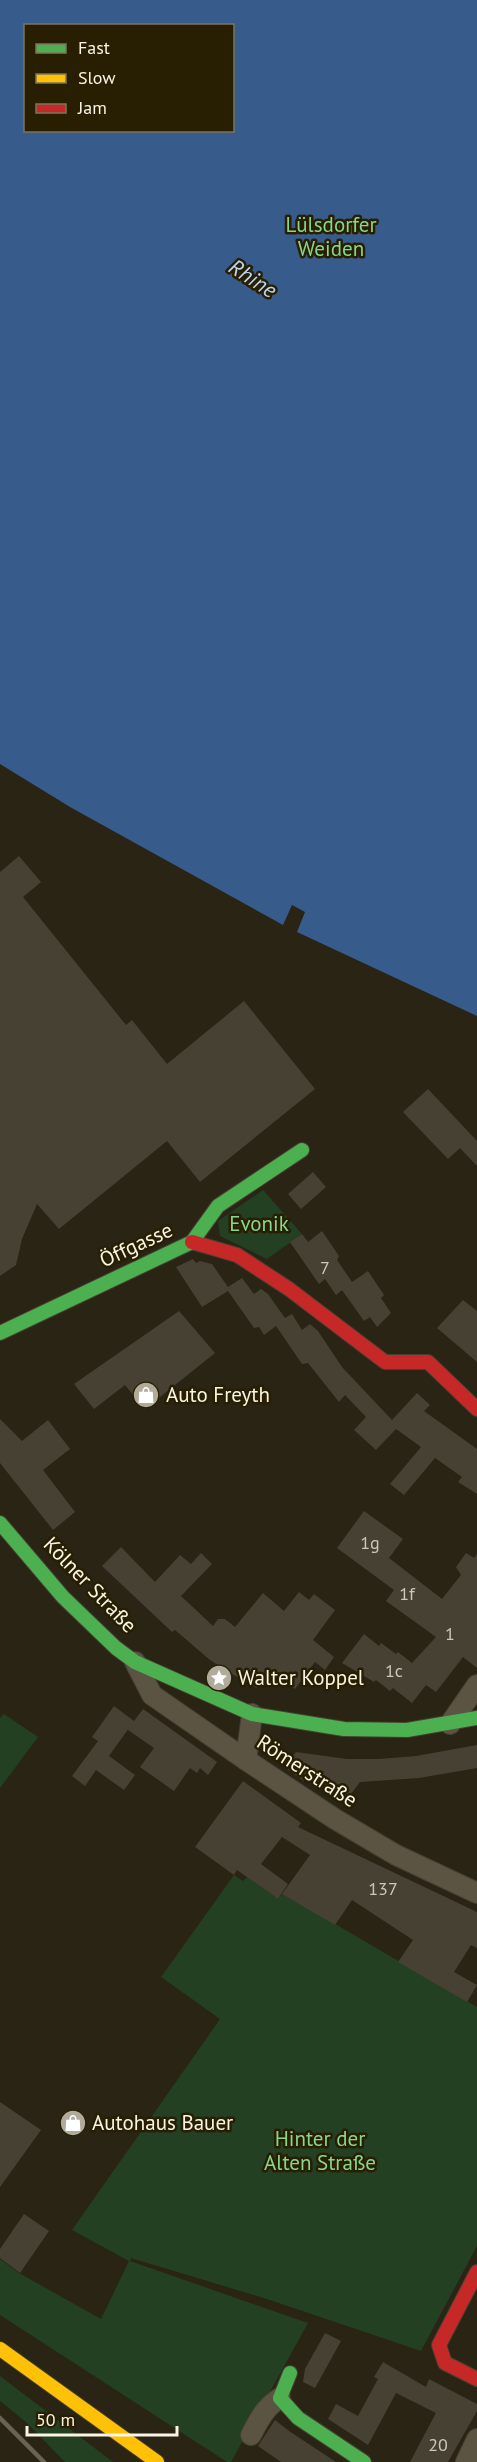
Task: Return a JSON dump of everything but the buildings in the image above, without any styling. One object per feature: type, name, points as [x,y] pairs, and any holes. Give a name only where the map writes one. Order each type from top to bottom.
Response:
[{"type":"street","name":"Öffgasse","points":[[0,1333],[192,1242],[218,1206],[302,1150]]},
{"type":"street","points":[[192,1242],[237,1255],[289,1289],[385,1362],[428,1362],[477,1409]]},
{"type":"street","name":"Kölner Straße","points":[[0,1523],[90,1625],[135,1662],[252,1714],[344,1729],[407,1730],[477,1718]]},
{"type":"street","name":"Römerstraße","points":[[135,1662],[152,1695],[246,1760],[335,1819],[396,1855],[477,1893]]},
{"type":"street","points":[[450,1724],[477,1685]]},
{"type":"street","points":[[246,1760],[252,1714]]},
{"type":"street","points":[[477,2272],[439,2345],[445,2363],[477,2379]]},
{"type":"street","points":[[0,2349],[157,2462]]},
{"type":"street","points":[[251,2435],[262,2414],[280,2398],[290,2373]]},
{"type":"street","points":[[280,2398],[298,2418],[364,2462]]},
{"type":"street","points":[[466,2462],[477,2439]]},
{"type":"green space","name":"Evonik","points":[[263,1190],[302,1234],[267,1259],[220,1236],[218,1221]]},
{"type":"green space","points":[[4,1714],[38,1737],[0,1788],[0,1718]]},
{"type":"green space","name":"Hinter der Alten Straße","points":[[234,1875],[243,1881],[247,1877],[278,1899],[282,1894],[308,1908],[477,2007],[477,2246],[421,2351],[267,2299],[131,2258],[130,2261],[308,2323],[231,2462],[227,2462],[0,2315],[0,2259],[19,2273],[101,2319],[129,2261],[72,2230],[220,2019],[161,1977]]},
{"type":"green space","points":[[0,2376],[113,2462],[65,2462],[26,2422],[0,2401]]},
{"type":"water","name":"Rhine","points":[[0,0],[477,0],[477,1016],[297,932],[305,912],[292,905],[283,925],[70,807],[0,764]]},
{"type":"railway","points":[[0,2418],[44,2462]]},
{"type":"traffic: fast","points":[[0,1333],[192,1242],[218,1206],[302,1150]]},
{"type":"traffic: fast","points":[[0,1523],[63,1597],[116,1648],[135,1662],[252,1714],[344,1729],[407,1730],[477,1718]]},
{"type":"traffic: fast","points":[[290,2373],[280,2398],[298,2418],[364,2462]]},
{"type":"traffic: slow","points":[[0,2349],[157,2462]]},
{"type":"traffic: jam","points":[[192,1242],[237,1255],[289,1289],[385,1362],[428,1362],[477,1409]]},
{"type":"traffic: jam","points":[[477,2272],[439,2345],[445,2363],[477,2379]]},
{"type":"place","name":"Auto Freyth","points":[[146,1395]]},
{"type":"place","name":"Walter Koppel","points":[[219,1678]]},
{"type":"place","name":"Autohaus Bauer","points":[[73,2123]]},
{"type":"park label","name":"Lülsdorfer Weiden","points":[[331,237]]}]
